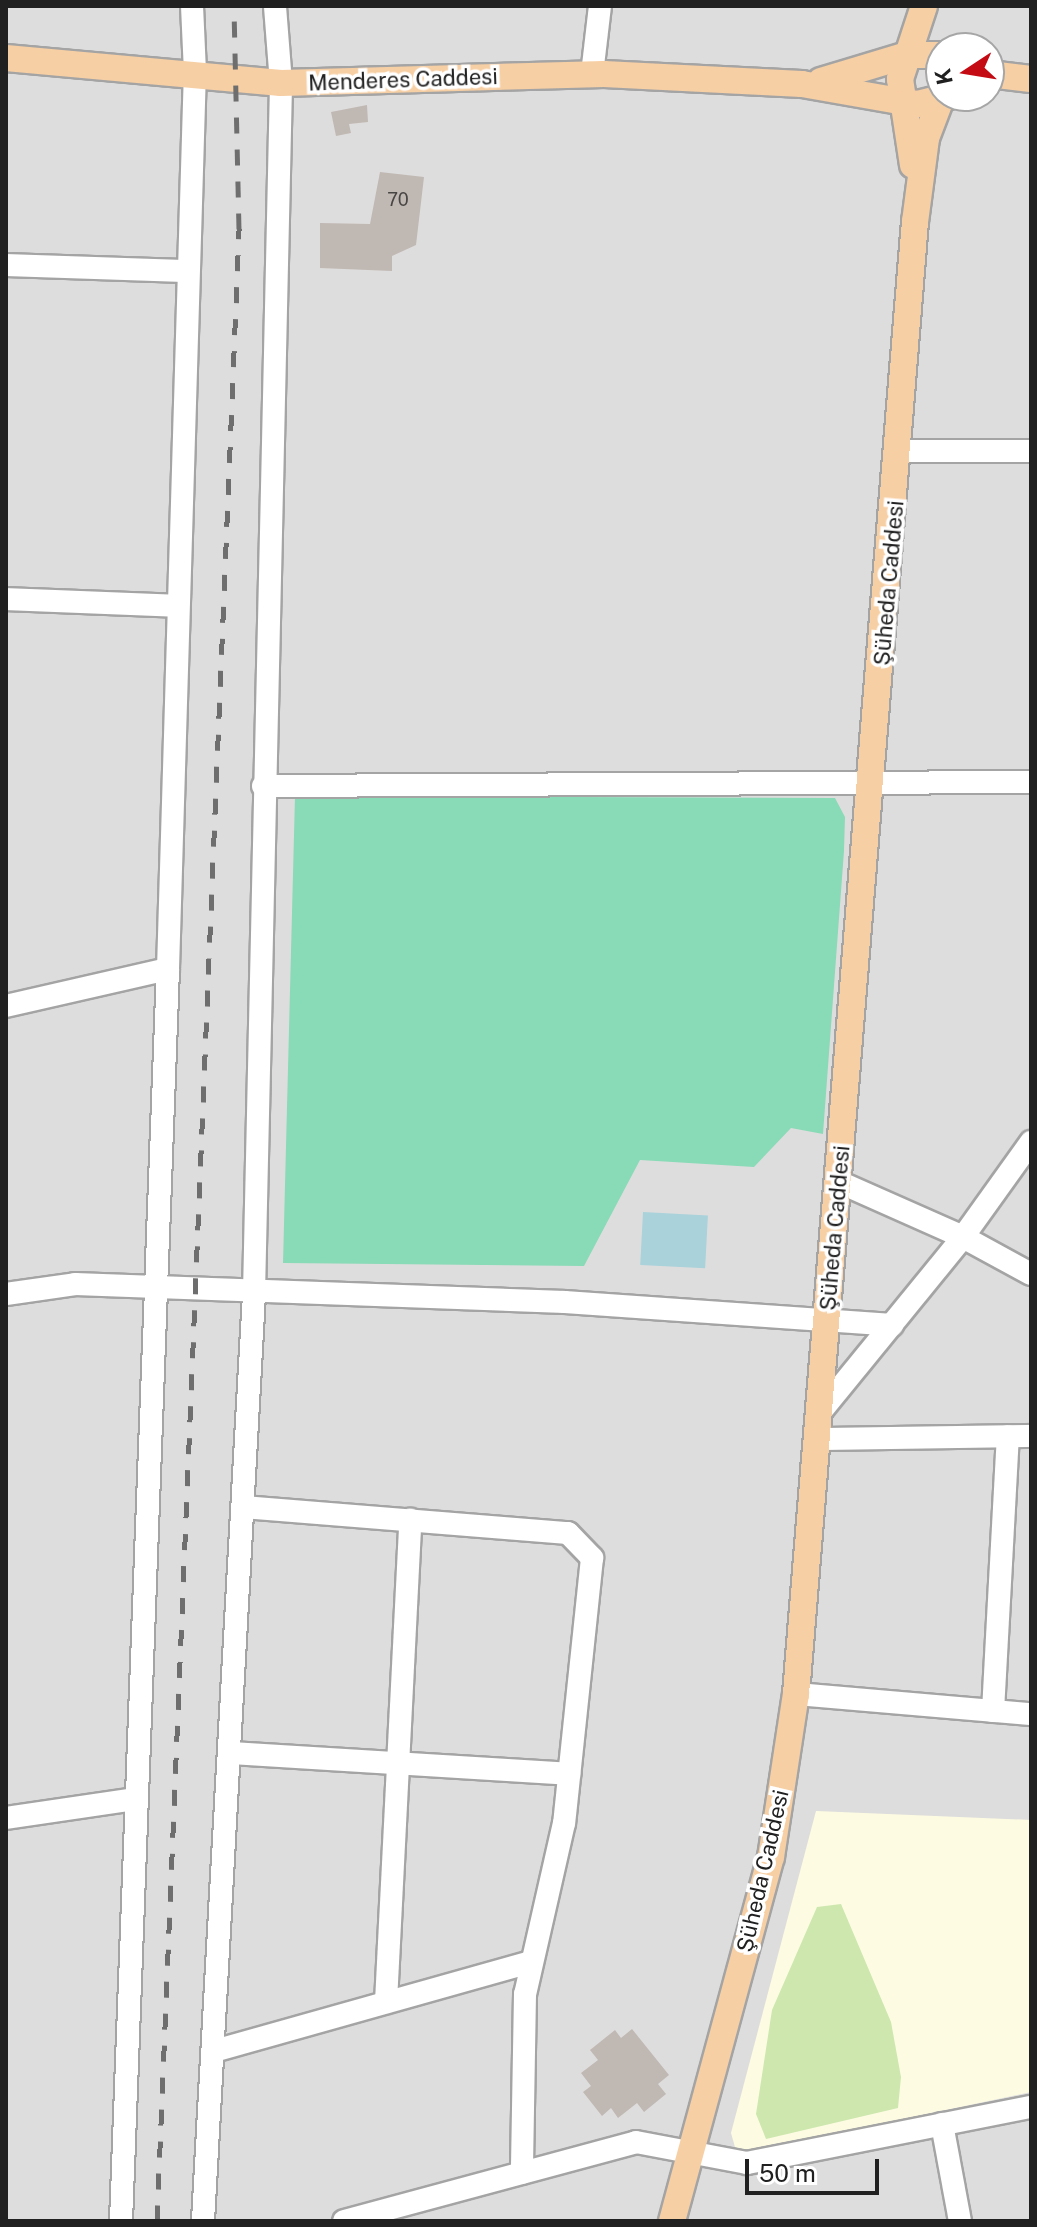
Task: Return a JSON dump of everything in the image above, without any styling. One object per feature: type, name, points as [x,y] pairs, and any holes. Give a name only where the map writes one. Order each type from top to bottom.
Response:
[{"type":"main road","points":[[915,222],[900,79],[924,6]]},
{"type":"main road","points":[[934,6],[938,32]]},
{"type":"main road","points":[[802,84],[841,78],[907,55],[925,55]]},
{"type":"main road","name":"Menderes Caddesi","points":[[6,58],[195,72],[281,83],[592,74],[802,84]]},
{"type":"main road","points":[[802,84],[904,100],[925,99]]},
{"type":"main road","points":[[915,222],[926,138],[938,112]]},
{"type":"main road","name":"Şüheda Caddesi","points":[[672,2221],[771,1857],[796,1694],[900,451],[915,222]]},
{"type":"street","points":[[121,2221],[134,1799],[168,969],[195,72],[192,6]]},
{"type":"street","points":[[203,2221],[254,1293],[281,83],[275,6]]},
{"type":"street","points":[[592,74],[600,6]]},
{"type":"street","points":[[6,265],[188,271]]},
{"type":"street","points":[[900,451],[1031,451]]},
{"type":"street","points":[[6,599],[177,606]]},
{"type":"street","points":[[263,786],[1031,782]]},
{"type":"street","points":[[6,1006],[168,969]]},
{"type":"street","points":[[822,1410],[963,1237],[1031,1142]]},
{"type":"street","points":[[839,1182],[963,1237],[1031,1274]]},
{"type":"street","points":[[6,1294],[75,1284],[254,1293],[565,1302],[827,1323],[892,1325]]},
{"type":"street","points":[[993,1711],[1008,1436]]},
{"type":"street","points":[[818,1439],[1031,1436]]},
{"type":"street","points":[[243,1507],[568,1533],[584,1544],[592,1558],[564,1823],[525,1994],[522,2173]]},
{"type":"street","points":[[386,2002],[395,1763],[410,1520]]},
{"type":"street","points":[[796,1694],[1031,1714]]},
{"type":"street","points":[[230,1753],[569,1774]]},
{"type":"street","points":[[6,1818],[134,1799]]},
{"type":"street","points":[[214,2051],[530,1962]]},
{"type":"street","points":[[344,2221],[636,2142],[747,2163],[1031,2107]]},
{"type":"street","points":[[942,2124],[960,2221]]},
{"type":"shaded area","points":[[6,6],[1031,6],[1031,2221],[6,2221]]},
{"type":"shaded area","points":[[816,1811],[1031,1820],[1031,2092],[737,2154],[731,2133]]},
{"type":"green space","points":[[295,796],[835,798],[845,817],[844,851],[823,1134],[791,1128],[754,1167],[640,1160],[584,1266],[283,1263]]},
{"type":"green space","points":[[841,1904],[891,2022],[901,2077],[898,2108],[766,2139],[756,2114],[772,2010],[817,1907]]},
{"type":"water","points":[[643,1212],[708,1215],[705,1268],[640,1265]]},
{"type":"building","points":[[367,105],[368,122],[349,124],[351,133],[336,136],[331,112]]},
{"type":"building","points":[[380,172],[424,177],[416,245],[392,256],[392,271],[320,268],[320,223],[370,224]]},
{"type":"building","points":[[632,2029],[669,2075],[658,2084],[666,2094],[644,2112],[637,2103],[618,2118],[611,2108],[602,2116],[583,2092],[591,2086],[581,2073],[598,2060],[590,2050],[615,2030],[621,2038]]},
{"type":"railway","points":[[157,2221],[239,229],[234,6]]}]
